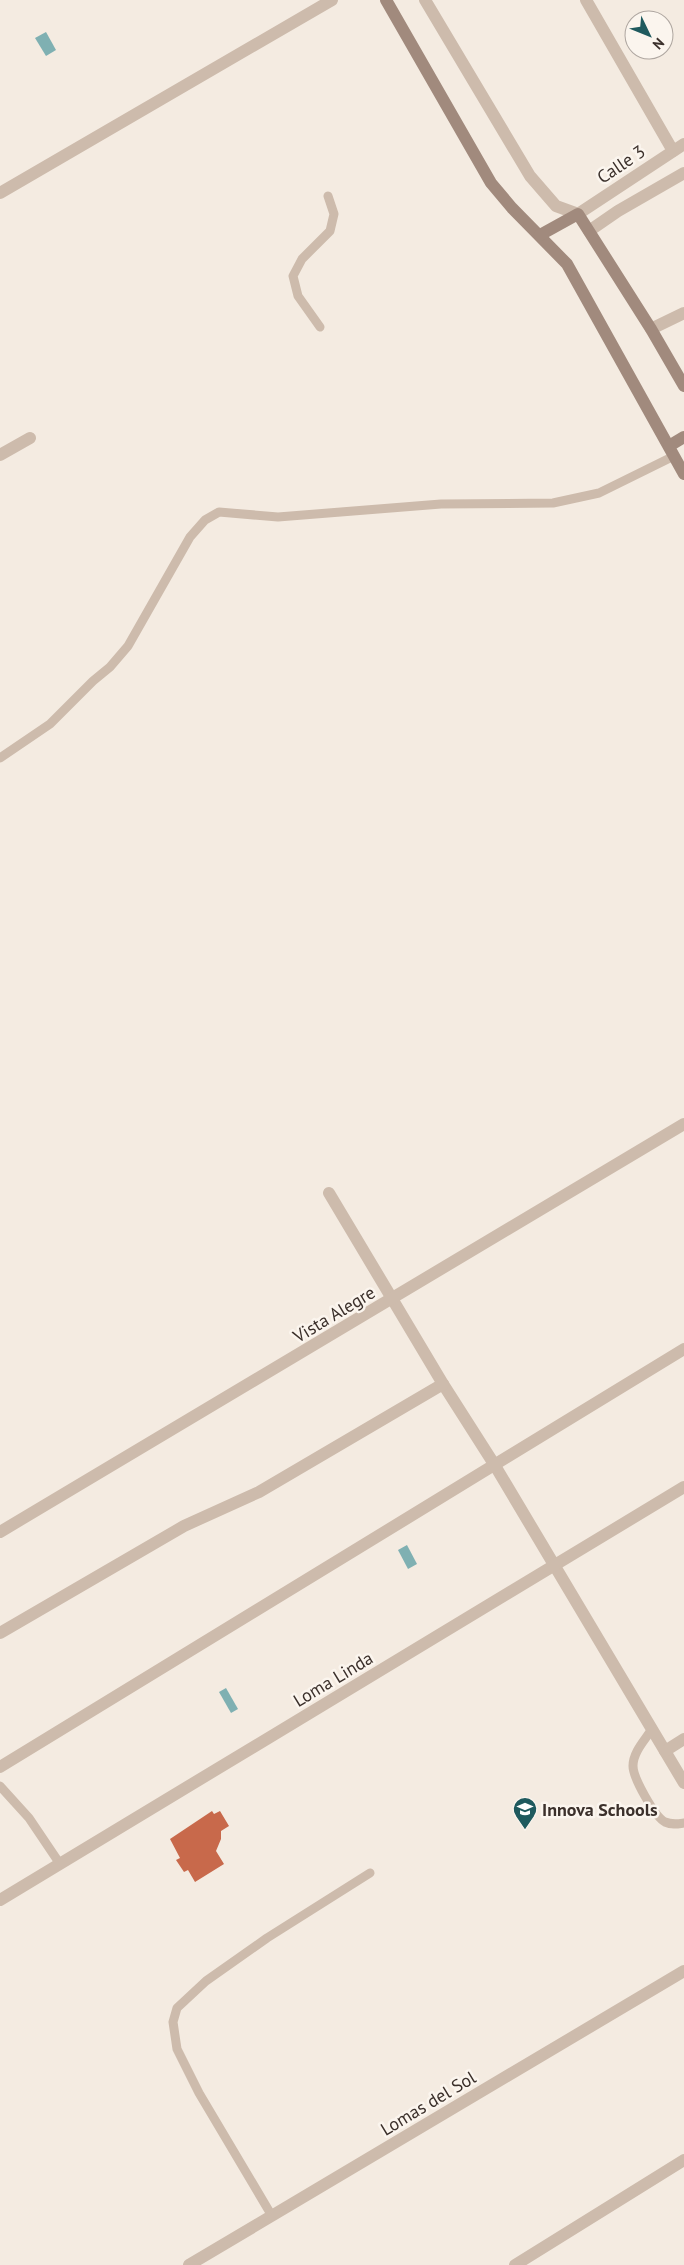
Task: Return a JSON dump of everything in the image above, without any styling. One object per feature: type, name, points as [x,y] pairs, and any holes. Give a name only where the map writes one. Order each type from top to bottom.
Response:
[{"type":"street","points":[[0,193],[332,0]]},
{"type":"street","points":[[386,0],[491,184],[566,264],[684,474]]},
{"type":"street","points":[[425,0],[530,176],[556,206],[578,214],[651,329],[684,386]]},
{"type":"street","points":[[586,0],[678,148]]},
{"type":"street","name":"Calle 3","points":[[578,214],[678,148]]},
{"type":"street","points":[[589,231],[618,211],[684,173]]},
{"type":"street","points":[[540,235],[578,214]]},
{"type":"street","points":[[651,329],[680,315]]},
{"type":"street","points":[[672,451],[684,437]]},
{"type":"street","points":[[0,455],[30,438]]},
{"type":"street","name":"Vista Alegre","points":[[0,1532],[684,1124]]},
{"type":"street","points":[[329,1193],[443,1384],[555,1565],[684,1783]]},
{"type":"street","points":[[0,1767],[684,1349]]},
{"type":"street","points":[[0,1633],[184,1526],[259,1492],[443,1384]]},
{"type":"street","name":"Loma Linda","points":[[0,1900],[684,1487]]},
{"type":"street","points":[[666,1751],[684,1739]]},
{"type":"street","name":"Lomas del Sol","points":[[190,2265],[684,1971]]},
{"type":"street","points":[[516,2265],[684,2160]]},
{"type":"lane","points":[[320,327],[298,296],[293,276],[302,259],[330,231],[334,214],[328,196]]},
{"type":"lane","points":[[0,758],[50,724],[93,681],[110,667],[128,646],[190,537],[205,520],[218,512],[278,517],[400,509],[441,504],[553,503],[599,493],[672,451]]},
{"type":"lane","points":[[652,1729],[635,1757],[633,1768],[636,1780],[660,1818],[673,1825],[684,1823]]},
{"type":"lane","points":[[0,1786],[29,1818],[60,1864]]},
{"type":"lane","points":[[272,2216],[199,2093],[177,2048],[173,2022],[177,2008],[206,1982],[267,1938],[370,1873]]},
{"type":"water","points":[[46,32],[56,50],[46,56],[35,38]]},
{"type":"water","points":[[407,1545],[417,1564],[408,1569],[398,1550]]},
{"type":"water","points":[[226,1688],[238,1709],[231,1713],[219,1692]]},
{"type":"building","points":[[212,1811],[214,1814],[220,1811],[229,1826],[221,1831],[221,1839],[216,1851],[224,1864],[195,1882],[188,1870],[184,1872],[176,1860],[180,1858],[170,1839]]},
{"type":"place","name":"Innova Schools","points":[[525,1830]]}]
